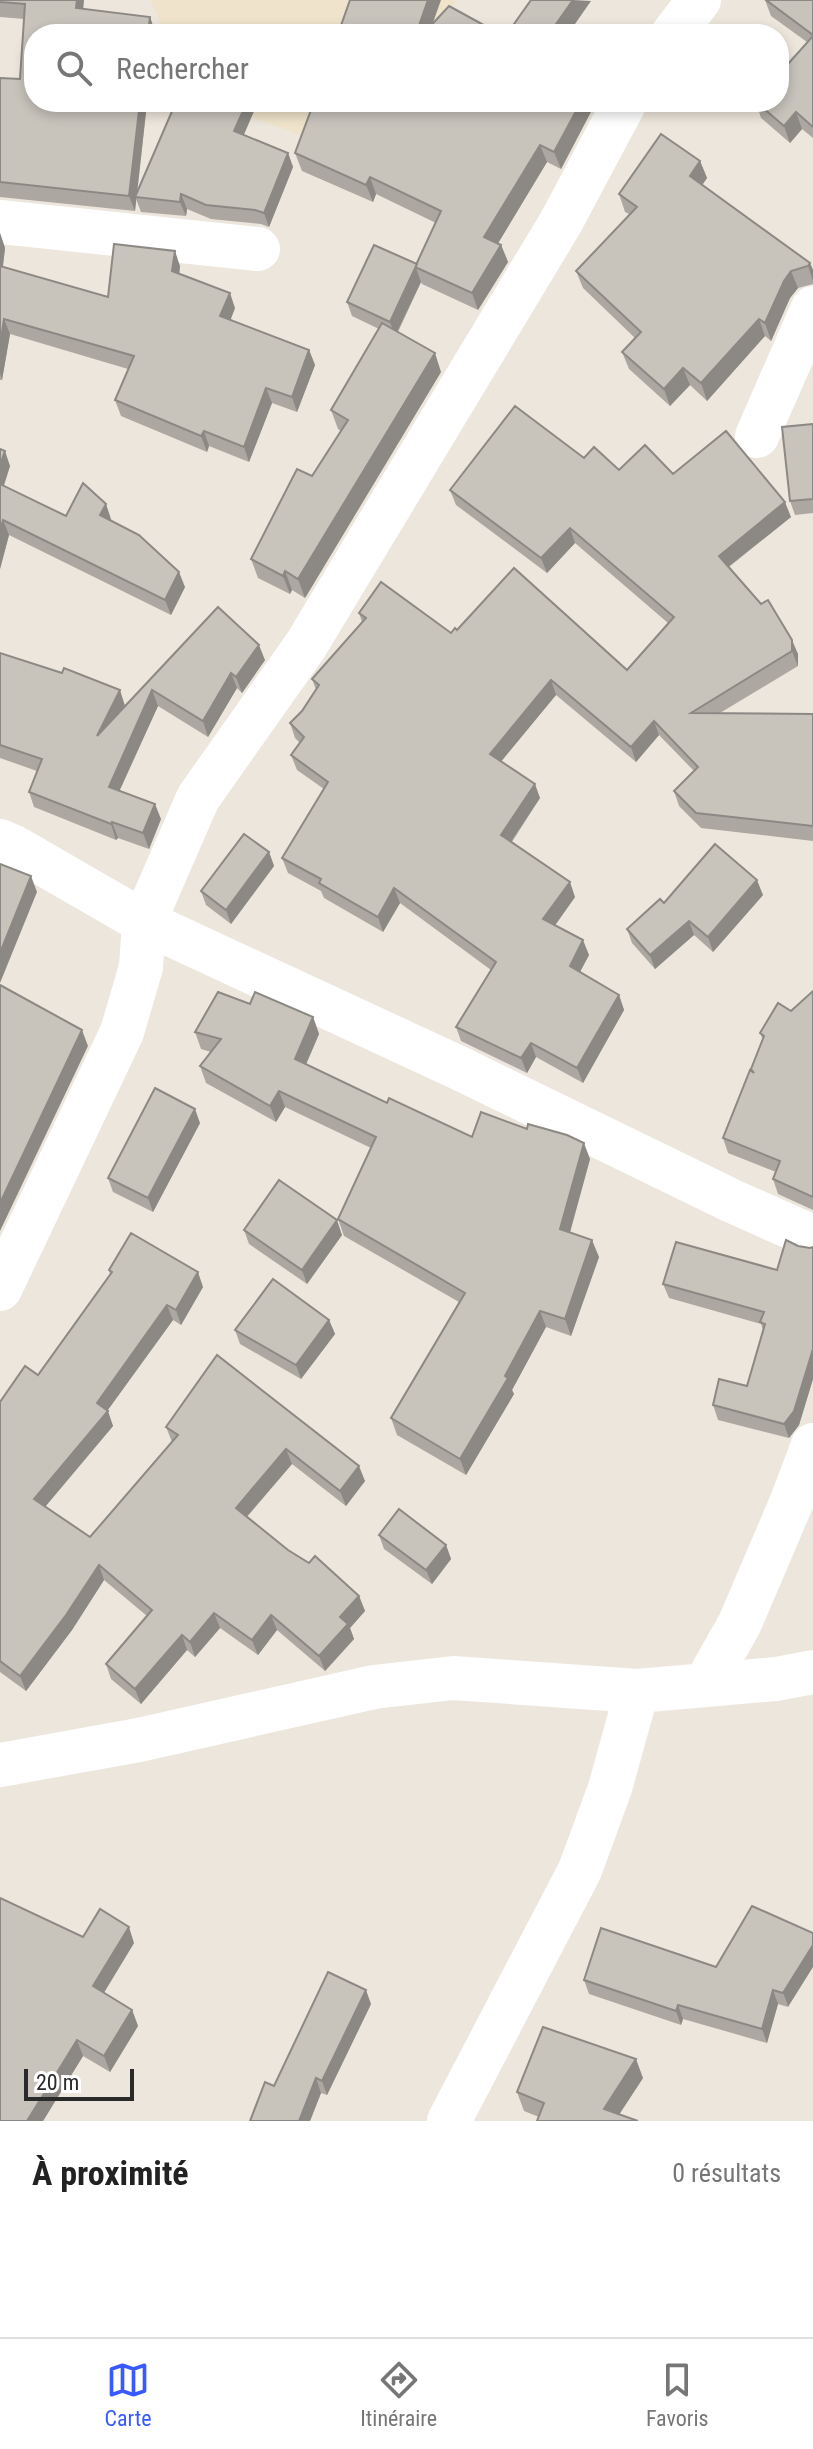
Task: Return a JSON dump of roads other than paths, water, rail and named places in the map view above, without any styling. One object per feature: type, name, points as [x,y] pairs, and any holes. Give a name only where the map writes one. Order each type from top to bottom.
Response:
[{"type":"street","points":[[681,24],[699,0]]},
{"type":"street","points":[[0,1289],[122,1032],[141,967],[144,922],[198,798],[306,645],[561,222],[620,112]]},
{"type":"street","points":[[0,222],[258,249]]},
{"type":"street","points":[[757,436],[813,308]]},
{"type":"street","points":[[0,841],[144,922],[813,1237]]},
{"type":"street","points":[[705,1685],[740,1623],[813,1445]]},
{"type":"street","points":[[0,1765],[139,1740],[374,1687],[453,1678],[637,1691],[776,1679],[813,1672]]},
{"type":"street","points":[[449,2121],[580,1870],[610,1788],[637,1691]]}]
